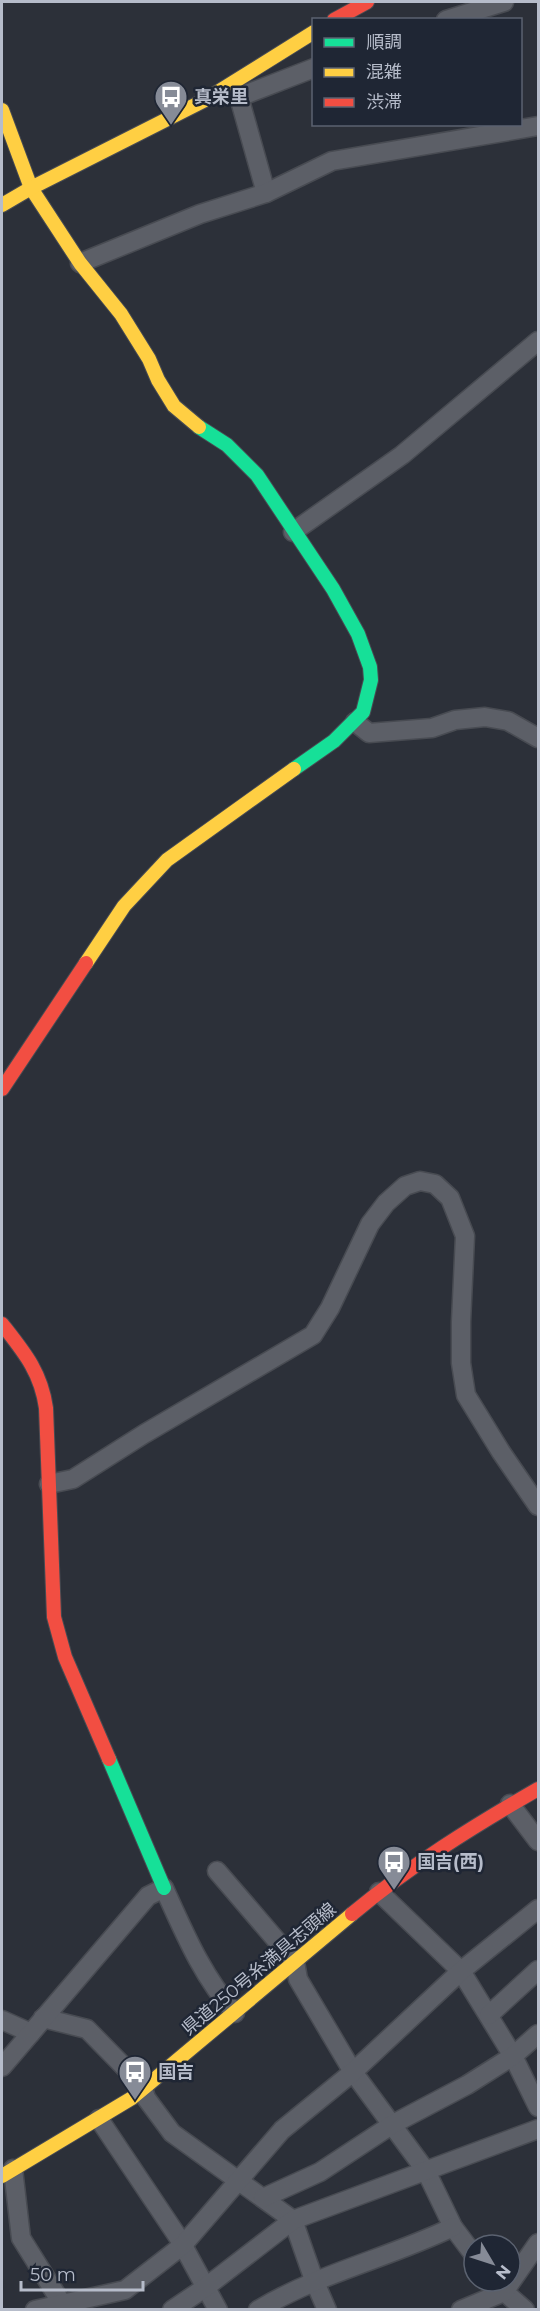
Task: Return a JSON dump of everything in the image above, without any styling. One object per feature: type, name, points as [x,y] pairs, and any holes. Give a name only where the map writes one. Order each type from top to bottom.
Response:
[{"type":"street","points":[[338,18],[367,2]]},
{"type":"street","points":[[453,18],[504,2]]},
{"type":"street","points":[[233,92],[312,33]]},
{"type":"street","points":[[2,205],[205,100],[312,69]]},
{"type":"street","points":[[233,92],[266,193]]},
{"type":"street","points":[[2,110],[31,188],[80,263],[121,314],[149,358],[158,380],[174,406],[191,422],[227,445],[243,460],[266,489],[333,589],[366,652],[370,667],[368,698],[363,712],[355,722],[334,741],[167,860],[124,906],[2,1089]]},
{"type":"street","points":[[80,263],[200,214],[266,193],[332,160],[538,126]]},
{"type":"street","points":[[293,532],[402,455],[538,341]]},
{"type":"street","points":[[355,722],[369,733],[432,728],[455,720],[485,717],[507,721],[538,738]]},
{"type":"street","points":[[49,1484],[73,1479],[144,1434],[263,1366],[312,1335],[330,1308],[370,1224],[386,1203],[405,1186],[420,1181],[435,1184],[450,1198],[465,1236],[460,1323],[461,1363],[466,1395],[538,1506]]},
{"type":"street","points":[[2,1324],[28,1357],[43,1388],[46,1408],[54,1617],[65,1657],[164,1888],[198,1961],[221,1999],[235,2013]]},
{"type":"street","name":"県道250号糸満具志頭線","points":[[7,2172],[99,2119],[143,2088],[379,1892],[456,1838],[538,1789]]},
{"type":"street","points":[[510,1804],[538,1841]]},
{"type":"street","points":[[217,1871],[295,1962],[298,1979],[353,2072],[426,2172],[453,2227],[462,2239]]},
{"type":"street","points":[[2,2067],[148,1896],[164,1888]]},
{"type":"street","points":[[379,1892],[461,1971],[513,2055],[538,2107]]},
{"type":"street","points":[[35,2310],[64,2306],[125,2290],[183,2245],[282,2130],[353,2072],[461,1971],[538,1909]]},
{"type":"street","points":[[489,2015],[538,1970]]},
{"type":"street","points":[[44,2018],[87,2029],[136,2079],[143,2088],[146,2098],[172,2133],[293,2220],[327,2310]]},
{"type":"street","points":[[2,2020],[31,2033]]},
{"type":"street","points":[[263,2198],[320,2172],[393,2124],[467,2085],[513,2055],[538,2034]]},
{"type":"street","points":[[99,2119],[183,2245],[218,2310]]},
{"type":"street","points":[[172,2310],[206,2287],[293,2220],[538,2129]]},
{"type":"street","points":[[7,2172],[21,2238],[64,2306]]},
{"type":"street","points":[[258,2310],[314,2280],[413,2245],[453,2227]]},
{"type":"street","points":[[522,2261],[538,2243]]},
{"type":"street","points":[[461,2310],[488,2293]]},
{"type":"street","points":[[505,2293],[525,2310]]},
{"type":"traffic: fast","points":[[199,427],[227,445],[257,475],[333,589],[358,634],[370,667],[371,680],[363,712],[334,741],[294,769]]},
{"type":"traffic: fast","points":[[109,1759],[164,1888]]},
{"type":"traffic: slow","points":[[2,205],[205,100],[312,33]]},
{"type":"traffic: slow","points":[[2,110],[31,188],[80,263],[121,314],[174,406],[199,427]]},
{"type":"traffic: slow","points":[[86,963],[124,906],[167,860],[294,769]]},
{"type":"traffic: slow","points":[[2,2176],[132,2098],[352,1914]]},
{"type":"traffic: jam","points":[[338,18],[367,2]]},
{"type":"traffic: jam","points":[[2,1089],[86,963]]},
{"type":"traffic: jam","points":[[2,1324],[36,1373],[44,1395],[54,1617],[65,1657],[109,1759]]},
{"type":"traffic: jam","points":[[352,1914],[442,1847],[538,1789]]},
{"type":"place","name":"真栄里","points":[[171,126]]},
{"type":"place","name":"国吉(西)","points":[[394,1891]]},
{"type":"place","name":"国吉","points":[[135,2101]]}]
